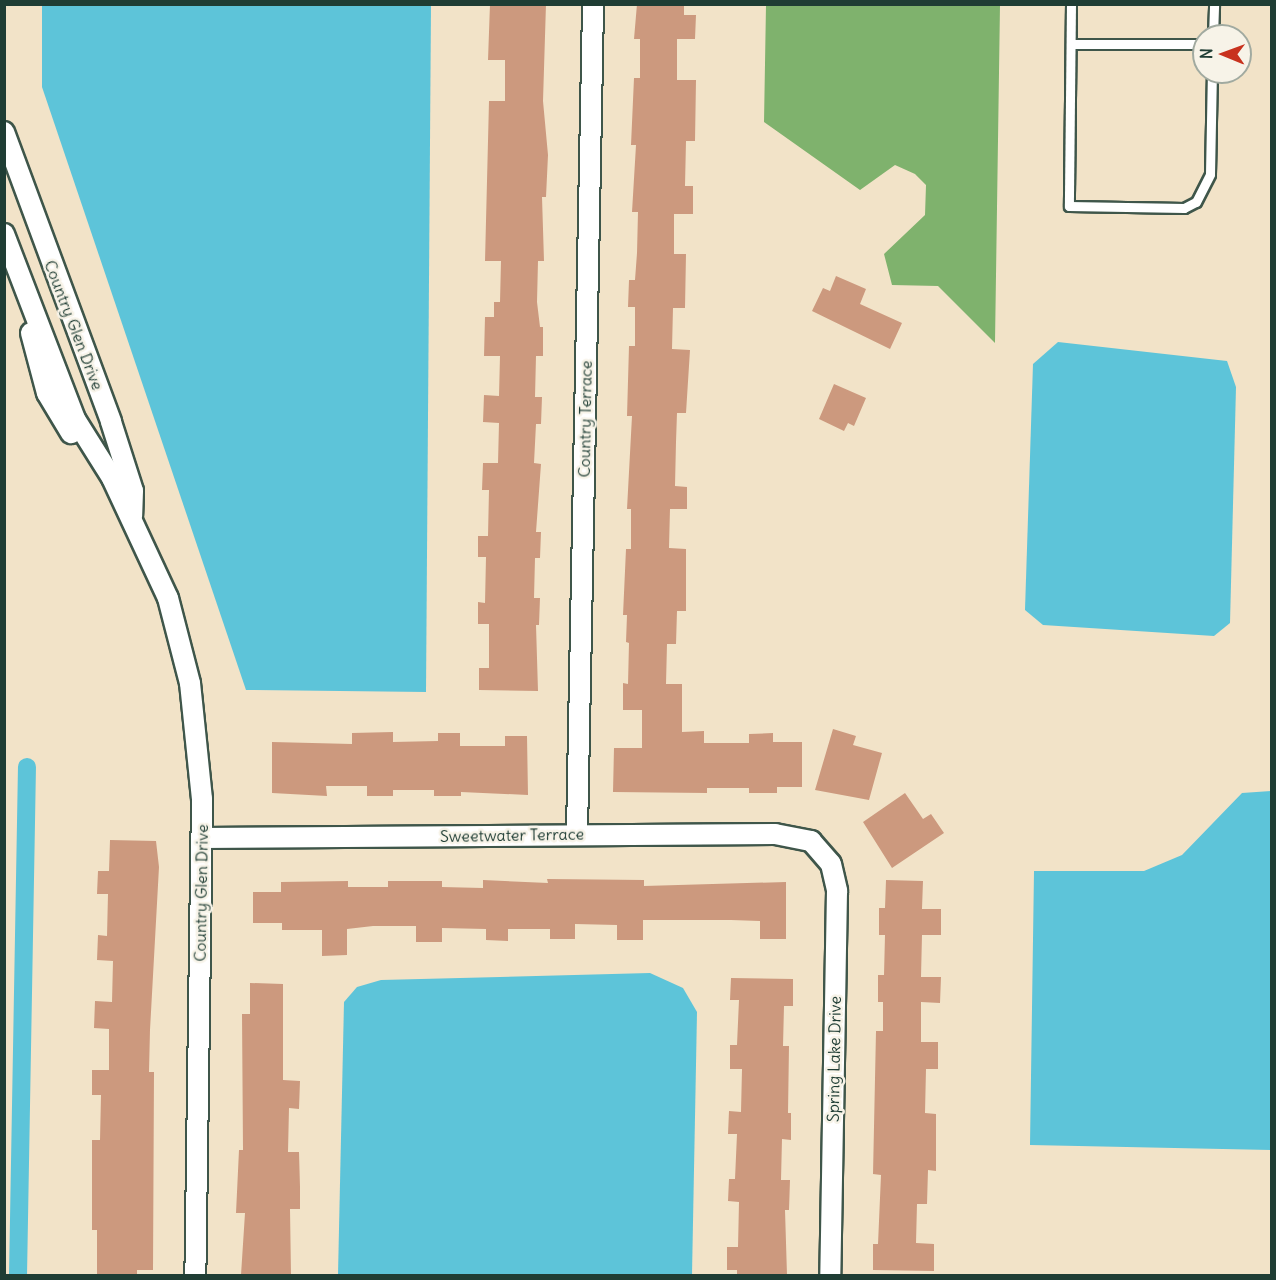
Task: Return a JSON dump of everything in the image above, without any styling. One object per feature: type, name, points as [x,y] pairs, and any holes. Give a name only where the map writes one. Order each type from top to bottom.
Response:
[{"type":"street","name":"Country Terrace","points":[[577,833],[592,4]]},
{"type":"street","name":"Country Glen Drive","points":[[4,132],[111,422],[133,491],[132,521]]},
{"type":"street","name":"Country Glen Drive","points":[[4,234],[75,419],[97,454],[132,521],[168,598],[182,647],[197,722],[202,838],[195,1275]]},
{"type":"street","name":"Sweetwater Terrace","points":[[202,838],[577,833],[793,835],[819,848]]},
{"type":"street","name":"Spring Lake Drive","points":[[819,848],[831,864],[837,891],[830,1275]]},
{"type":"lane","points":[[1071,4],[1069,206],[1184,208],[1196,202],[1210,174],[1212,84]]},
{"type":"lane","points":[[1213,24],[1214,4]]},
{"type":"lane","points":[[1071,44],[1192,44]]},
{"type":"green space","points":[[766,5],[1000,5],[995,343],[938,286],[892,285],[884,254],[925,215],[926,185],[915,174],[895,165],[860,190],[764,122]]},
{"type":"water","points":[[42,5],[431,5],[426,692],[246,690],[42,87]]},
{"type":"water","points":[[1058,342],[1227,361],[1236,387],[1230,623],[1214,636],[1043,625],[1025,610],[1033,364]]},
{"type":"water","points":[[1271,791],[1271,1150],[1030,1145],[1034,871],[1144,871],[1182,855],[1242,793]]},
{"type":"water","points":[[650,973],[683,988],[697,1012],[692,1275],[338,1275],[344,1002],[357,987],[381,980]]},
{"type":"building","points":[[490,4],[546,4],[543,101],[548,155],[546,197],[542,197],[544,261],[538,261],[537,302],[540,327],[543,327],[543,356],[536,356],[535,397],[542,397],[541,424],[536,424],[534,463],[541,464],[536,532],[541,532],[540,558],[535,558],[534,598],[540,598],[539,625],[536,625],[538,691],[479,690],[479,668],[489,668],[489,624],[478,624],[478,602],[485,603],[486,557],[478,557],[478,536],[488,536],[489,490],[482,490],[483,463],[498,463],[499,423],[483,422],[484,395],[499,396],[500,356],[484,356],[485,317],[494,317],[494,302],[500,302],[501,261],[485,261],[489,101],[505,101],[505,60],[488,60]]},
{"type":"building","points":[[637,4],[684,4],[684,15],[696,15],[695,39],[677,39],[677,80],[696,80],[695,141],[686,141],[685,186],[693,186],[693,214],[674,214],[674,254],[686,254],[685,308],[673,308],[672,349],[690,350],[686,413],[677,413],[675,486],[687,487],[687,509],[670,509],[669,548],[686,549],[686,611],[677,611],[676,644],[667,644],[666,684],[682,684],[682,732],[704,731],[704,743],[749,743],[749,734],[773,733],[773,742],[802,742],[802,787],[777,787],[777,793],[749,793],[749,788],[707,788],[707,793],[613,792],[614,748],[642,748],[642,710],[623,710],[623,683],[628,684],[629,643],[626,642],[627,615],[623,615],[626,549],[631,549],[631,509],[627,509],[632,416],[627,416],[629,346],[635,346],[635,307],[628,307],[629,280],[635,280],[638,212],[632,212],[636,145],[631,145],[634,78],[640,78],[640,39],[634,39]]},
{"type":"building","points":[[836,276],[866,289],[860,304],[902,323],[890,349],[812,311],[823,288],[830,291]]},
{"type":"building","points":[[834,384],[866,398],[854,426],[848,423],[844,431],[819,419]]},
{"type":"building","points":[[833,729],[856,736],[853,745],[882,753],[869,800],[815,790]]},
{"type":"building","points":[[393,732],[393,742],[438,741],[438,733],[460,733],[460,746],[505,746],[505,736],[527,736],[528,795],[461,792],[461,796],[434,796],[434,790],[393,790],[393,796],[367,796],[367,786],[326,786],[327,796],[272,793],[272,742],[352,744],[352,733]]},
{"type":"building","points":[[905,793],[923,819],[931,814],[944,833],[892,868],[863,822]]},
{"type":"building","points":[[110,840],[156,841],[159,867],[149,1072],[154,1072],[153,1270],[137,1270],[137,1275],[97,1275],[97,1230],[92,1230],[92,1140],[100,1140],[101,1095],[92,1095],[92,1070],[109,1070],[109,1029],[94,1028],[95,1001],[112,1002],[113,961],[97,960],[98,935],[107,936],[108,894],[97,894],[98,871],[109,871]]},
{"type":"building","points":[[547,879],[644,880],[644,886],[786,882],[786,939],[760,939],[760,921],[731,920],[643,920],[643,940],[617,940],[617,925],[575,924],[575,939],[550,939],[550,929],[508,929],[508,941],[486,940],[486,929],[442,928],[442,942],[416,942],[416,926],[373,926],[347,929],[347,955],[322,956],[322,930],[282,930],[282,923],[253,923],[253,892],[281,892],[281,882],[348,881],[348,887],[388,887],[388,881],[442,881],[442,887],[483,888],[483,880],[548,883]]},
{"type":"building","points":[[886,880],[923,881],[922,909],[941,909],[941,935],[922,935],[921,977],[941,977],[940,1003],[921,1002],[921,1042],[938,1042],[938,1069],[926,1069],[925,1113],[936,1114],[936,1171],[928,1170],[927,1204],[917,1204],[916,1243],[934,1244],[934,1271],[873,1270],[873,1244],[878,1244],[881,1175],[873,1174],[876,1031],[883,1031],[883,1002],[878,1002],[878,975],[884,975],[885,935],[879,935],[879,908],[885,908]]},
{"type":"building","points":[[731,978],[793,979],[793,1006],[784,1006],[783,1046],[789,1046],[788,1113],[791,1113],[791,1140],[782,1139],[781,1180],[790,1180],[789,1210],[785,1210],[787,1275],[737,1275],[737,1270],[727,1270],[727,1247],[738,1247],[739,1202],[728,1201],[729,1179],[735,1179],[737,1134],[728,1134],[729,1111],[741,1112],[742,1069],[730,1069],[730,1045],[737,1045],[739,1000],[730,1000]]},
{"type":"building","points":[[250,983],[283,984],[283,1080],[300,1081],[299,1109],[289,1108],[288,1152],[299,1152],[300,1187],[300,1209],[290,1209],[291,1275],[241,1275],[245,1213],[236,1213],[239,1150],[243,1150],[242,1014],[250,1014]]},
{"type":"waterway","points":[[18,1276],[27,767]]}]
